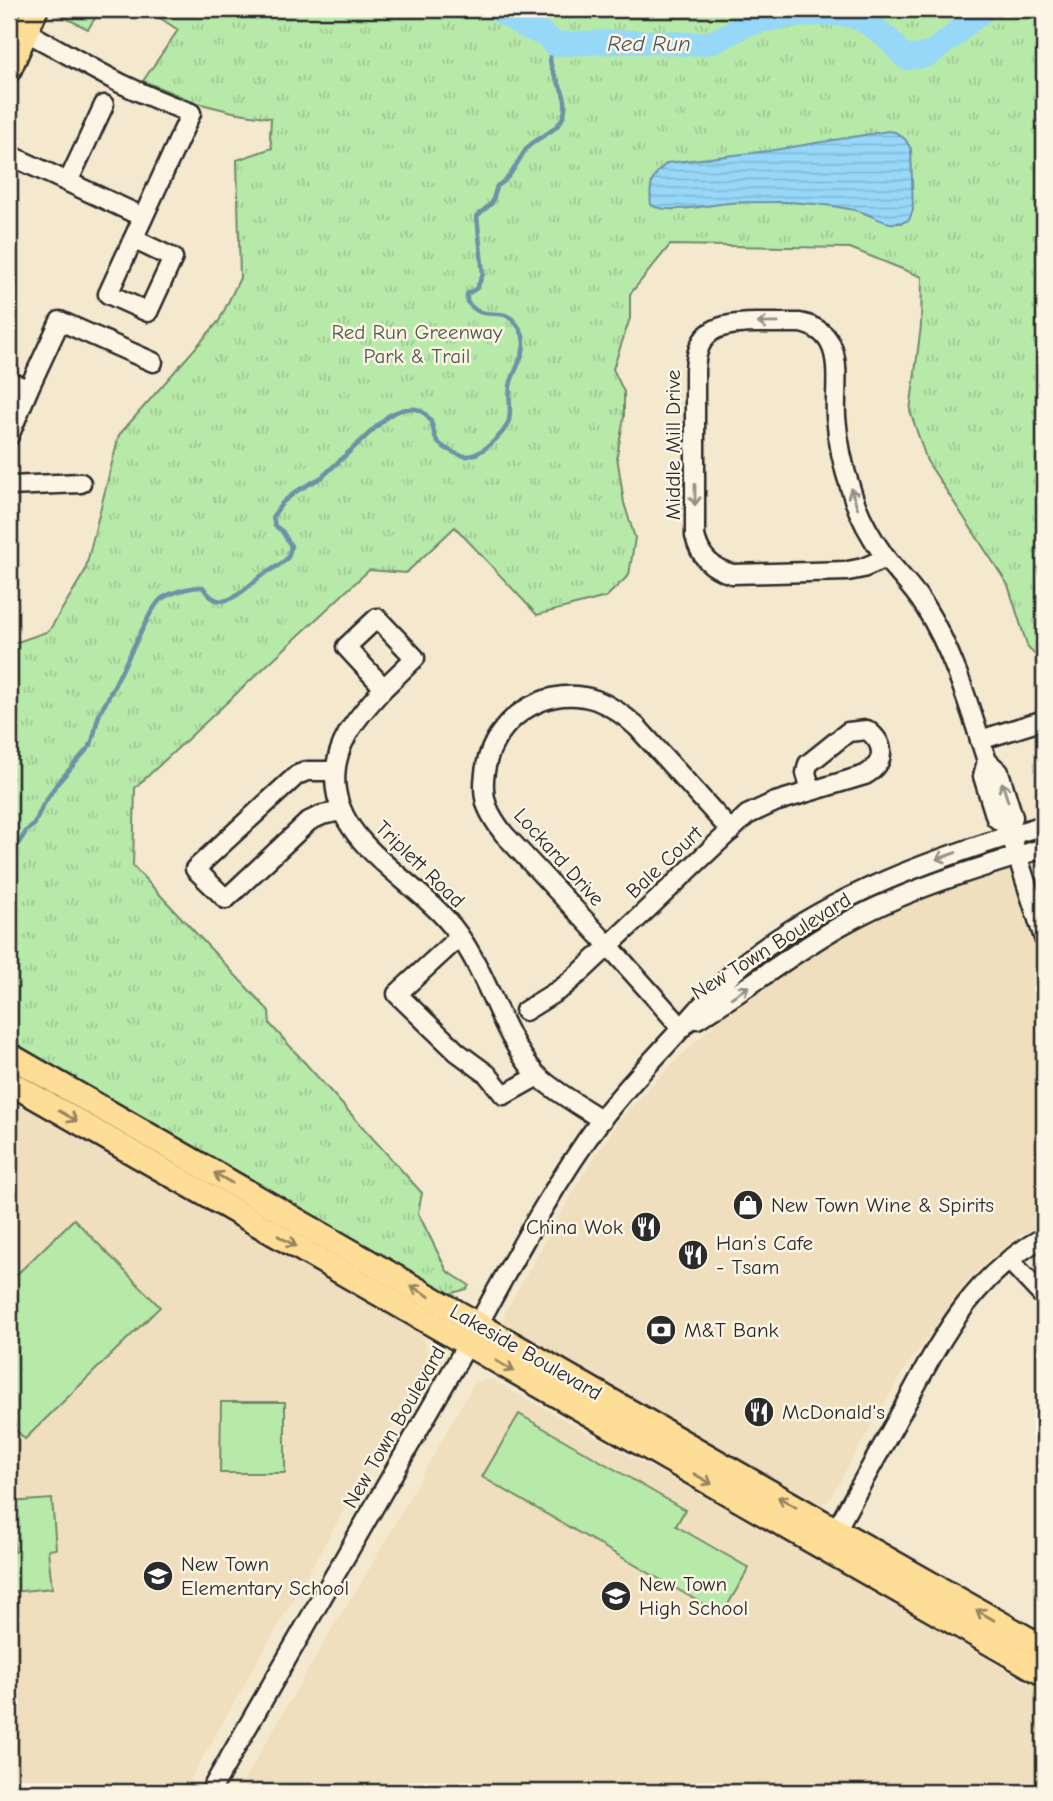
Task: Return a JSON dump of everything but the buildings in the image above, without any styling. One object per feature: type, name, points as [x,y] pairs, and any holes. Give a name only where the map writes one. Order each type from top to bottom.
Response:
[{"type":"main road","points":[[9,70],[17,27],[36,9]]},
{"type":"main road","name":"Lakeside Boulevard","points":[[9,1057],[478,1324],[1044,1674]]},
{"type":"main road","name":"Lakeside Boulevard","points":[[9,1082],[467,1345],[831,1540],[1044,1648]]},
{"type":"street","points":[[17,27],[118,82],[191,113],[133,239]]},
{"type":"street","points":[[68,182],[104,105]]},
{"type":"street","points":[[16,158],[143,217]]},
{"type":"street","points":[[9,436],[60,321],[153,362]]},
{"type":"street","name":"Middle Mill Drive","points":[[886,558],[848,571],[732,574],[711,565],[704,557],[695,536],[695,370],[696,356],[706,336],[719,327],[732,324],[800,323],[820,331],[828,341],[834,353],[836,416],[850,489],[865,526],[886,558],[923,603],[939,629],[987,761],[983,776],[996,818],[1009,831],[1044,938]]},
{"type":"street","points":[[9,381],[28,390]]},
{"type":"street","points":[[9,486],[81,483]]},
{"type":"street","name":"Triplett Road","points":[[384,688],[346,734],[338,755],[335,771],[336,791],[342,811],[366,846],[447,919],[471,952],[509,1033],[538,1076],[602,1120]]},
{"type":"street","name":"Lockard Drive","points":[[682,1028],[504,834],[486,804],[485,769],[498,736],[521,710],[557,697],[594,699],[625,716],[637,727],[731,831]]},
{"type":"street","points":[[980,740],[1044,720]]},
{"type":"street","points":[[335,771],[307,771],[297,775],[195,869],[226,899],[309,821],[342,811]]},
{"type":"street","name":"Bale Court","points":[[526,1011],[562,988],[747,816],[760,808],[811,790]]},
{"type":"street","name":"New Town Boulevard","points":[[210,1792],[548,1200],[602,1120],[634,1079],[742,965],[783,935],[873,885],[916,866],[1009,831],[1044,825]]},
{"type":"street","name":"New Town Boulevard","points":[[682,1028],[801,950],[860,916],[925,887],[1044,848]]},
{"type":"street","points":[[459,937],[397,994],[450,1046],[487,1074],[504,1095],[538,1076]]},
{"type":"street","points":[[831,1540],[955,1318],[972,1295],[1009,1260],[1044,1237]]},
{"type":"street","points":[[1009,1260],[1044,1297]]},
{"type":"shaded area","points":[[997,870],[1014,872],[1044,970],[1044,1223],[1019,1236],[979,1269],[963,1287],[902,1373],[829,1500],[816,1507],[506,1329],[503,1325],[504,1314],[583,1175],[621,1118],[666,1070],[719,1020],[781,973],[835,938],[892,909],[960,881]]},
{"type":"shaded area","name":"New Town Elementary School","points":[[9,1095],[421,1333],[430,1360],[183,1792],[9,1792]]},
{"type":"shaded area","name":"New Town High School","points":[[491,1379],[798,1549],[1044,1692],[1044,1792],[237,1792],[366,1575],[474,1383]]},
{"type":"green space","points":[[101,9],[88,29],[51,11]]},
{"type":"green space","name":"Red Run Greenway Park & Trail","points":[[147,9],[1044,9],[1044,663],[1028,648],[1008,585],[927,461],[910,411],[921,326],[922,277],[850,248],[670,245],[630,294],[630,318],[613,369],[624,392],[624,417],[617,456],[624,503],[635,538],[629,575],[606,597],[537,615],[455,527],[406,573],[369,570],[135,788],[133,866],[269,1011],[270,1024],[422,1193],[418,1213],[447,1271],[469,1285],[467,1289],[449,1294],[9,1040],[9,645],[49,631],[85,571],[119,435],[219,321],[240,278],[237,160],[272,148],[271,118],[197,103],[143,81],[178,30]]},
{"type":"green space","points":[[74,1219],[160,1307],[25,1439],[9,1423],[9,1282]]},
{"type":"green space","points":[[221,1402],[285,1402],[285,1473],[220,1473]]},
{"type":"green space","points":[[519,1414],[685,1510],[676,1526],[749,1568],[722,1615],[482,1477]]},
{"type":"green space","points":[[52,1499],[56,1549],[48,1550],[52,1588],[12,1592],[9,1553],[15,1552],[10,1502]]},
{"type":"water","points":[[888,131],[905,139],[911,149],[913,210],[909,220],[903,222],[886,222],[856,210],[806,203],[737,203],[678,209],[651,205],[652,181],[667,163],[768,151]]},
{"type":"waterway","name":"Red Run","points":[[496,9],[545,35],[554,44],[702,44],[718,40],[747,25],[771,19],[819,14],[847,15],[876,29],[906,58],[928,55],[985,9]]},
{"type":"waterway","points":[[9,850],[17,846],[27,830],[34,825],[56,785],[90,746],[102,709],[150,614],[160,600],[181,590],[203,587],[210,596],[225,601],[283,562],[288,557],[291,546],[282,531],[275,526],[273,516],[283,502],[322,477],[393,413],[405,409],[421,411],[430,420],[439,443],[465,456],[484,449],[503,431],[509,420],[511,382],[524,344],[521,331],[512,319],[502,314],[480,312],[467,302],[467,294],[477,288],[483,274],[477,216],[492,203],[497,186],[510,174],[527,148],[561,121],[565,100],[551,64],[550,55],[554,44]]},
{"type":"place","name":"New Town Wine & Spirits","points":[[748,1205]]},
{"type":"place","name":"China Wok","points":[[646,1227]]},
{"type":"place","name":"Han’s Cafe - Tsam","points":[[693,1255]]},
{"type":"place","name":"M&T Bank","points":[[661,1330]]},
{"type":"place","name":"McDonald's","points":[[759,1412]]},
{"type":"place","name":"New Town Elementary School","points":[[158,1576]]},
{"type":"place","name":"New Town High School","points":[[616,1596]]}]
